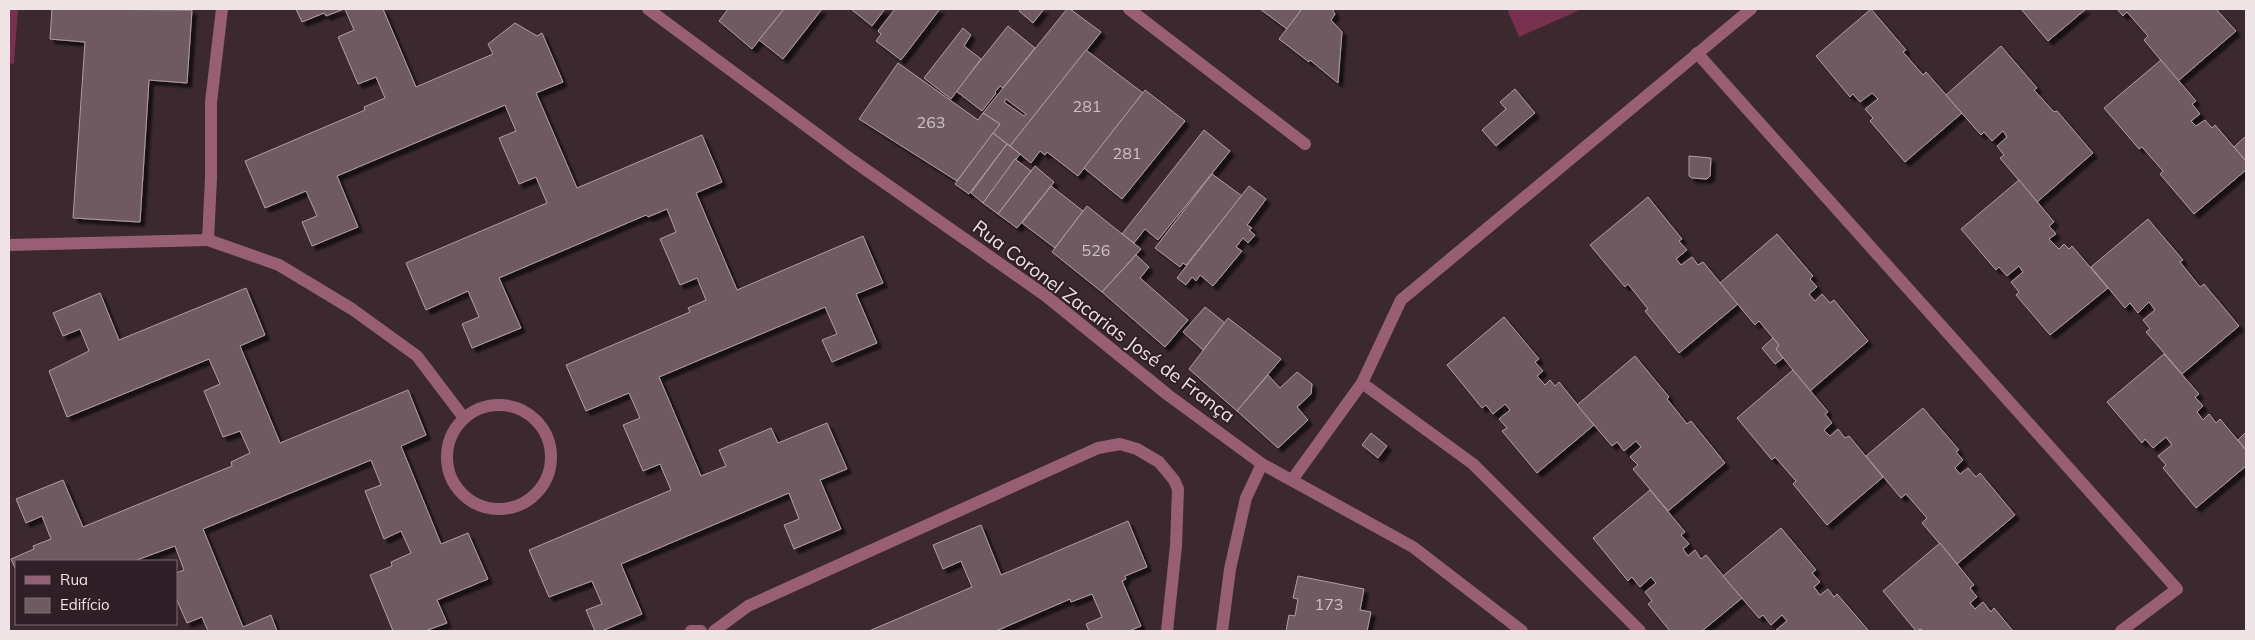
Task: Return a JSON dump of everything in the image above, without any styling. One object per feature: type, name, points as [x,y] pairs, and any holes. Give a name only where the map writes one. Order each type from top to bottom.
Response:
[{"type":"street","points":[[208,240],[211,102],[222,9]]},
{"type":"street","name":"Rua Coronel Zacarias José de França","points":[[648,9],[852,160],[1046,296],[1168,395],[1262,464],[1413,547],[1522,631]]},
{"type":"street","points":[[1129,9],[1304,144]]},
{"type":"street","points":[[1292,480],[1362,383],[1401,300],[1751,9]]},
{"type":"street","points":[[1697,53],[2177,588],[2121,631]]},
{"type":"street","points":[[9,245],[208,240],[279,265],[352,309],[417,356],[464,418]]},
{"type":"street","points":[[1362,383],[1473,464],[1640,631]]},
{"type":"street","points":[[496,406],[513,407],[529,414],[541,427],[549,442],[551,459],[548,476],[539,491],[526,502],[510,508],[492,509],[476,504],[462,494],[451,481],[446,464],[447,447],[454,431],[464,418],[479,409],[496,406]]},
{"type":"street","points":[[714,631],[748,606],[1098,448],[1120,444],[1137,449],[1159,462],[1174,480],[1178,489],[1176,546],[1168,631]]},
{"type":"street","points":[[1222,631],[1230,569],[1246,498],[1262,464]]},
{"type":"street","points":[[692,631],[701,631]]},
{"type":"shaded area","points":[[9,9],[18,9],[14,64],[9,63]]},
{"type":"shaded area","points":[[1507,9],[1582,9],[1519,37]]},
{"type":"building","points":[[52,9],[192,10],[187,83],[149,80],[140,222],[73,218],[85,42],[50,39]]},
{"type":"building","points":[[296,9],[344,9],[326,16],[324,13],[302,22]]},
{"type":"building","points":[[345,9],[383,9],[416,87],[493,54],[488,44],[515,23],[537,36],[542,33],[563,82],[536,93],[577,188],[702,135],[722,182],[696,193],[737,290],[863,236],[883,283],[856,294],[877,343],[832,362],[822,340],[837,334],[825,307],[659,377],[701,476],[726,466],[719,450],[771,428],[778,443],[827,423],[847,469],[820,480],[841,529],[794,549],[784,525],[799,519],[789,493],[621,564],[642,614],[602,631],[595,631],[586,610],[602,604],[592,581],[549,597],[529,550],[671,490],[660,464],[643,471],[623,425],[640,418],[629,393],[586,411],[566,365],[690,312],[688,308],[706,300],[697,278],[680,285],[660,239],[676,232],[667,209],[648,217],[646,215],[499,278],[521,328],[472,348],[462,324],[479,317],[468,291],[426,310],[406,263],[547,203],[536,177],[519,184],[499,138],[516,131],[505,105],[337,176],[358,227],[312,246],[302,222],[317,216],[306,191],[265,208],[245,161],[365,110],[364,107],[385,98],[376,77],[358,84],[338,37],[354,30]]},
{"type":"building","points":[[728,9],[784,9],[752,49],[719,21]]},
{"type":"building","points":[[784,9],[822,9],[783,59],[759,40]]},
{"type":"building","points":[[851,9],[885,9],[872,26]]},
{"type":"building","points":[[895,9],[940,9],[901,60],[876,41],[881,34],[878,31]]},
{"type":"building","points":[[1021,9],[1044,9],[1033,23],[1019,11]]},
{"type":"building","points":[[1067,9],[1070,9],[1101,32],[1010,146],[993,133],[1000,124],[983,113]],"holes":[[[1006,99],[1026,114],[1024,116],[1004,102]]]},
{"type":"building","points":[[1260,9],[1302,9],[1287,29]]},
{"type":"building","points":[[1302,9],[1334,9],[1335,14],[1331,20],[1342,32],[1338,83],[1310,60],[1309,62],[1279,39]]},
{"type":"building","points":[[1871,9],[1906,50],[1903,52],[1923,75],[1926,72],[1962,113],[1905,162],[1870,121],[1873,118],[1865,109],[1878,99],[1872,93],[1860,102],[1853,94],[1850,97],[1816,56]]},
{"type":"building","points":[[2021,9],[2086,9],[2048,41]]},
{"type":"building","points":[[2117,9],[2216,9],[2236,31],[2178,81],[2144,40],[2148,36],[2127,12],[2123,16]]},
{"type":"building","points":[[1008,26],[1035,48],[1003,88],[1000,86],[982,111],[956,91]]},
{"type":"building","points":[[963,28],[971,35],[964,46],[981,59],[951,99],[924,78]]},
{"type":"building","points":[[2001,46],[2037,88],[2034,90],[2054,112],[2057,111],[2093,153],[2037,202],[2000,158],[2004,155],[1997,146],[2007,137],[2003,131],[1992,141],[1984,132],[1981,135],[1946,95]]},
{"type":"building","points":[[1086,50],[1143,93],[1078,176],[1047,152],[1045,155],[1040,151],[1031,163],[1010,146]]},
{"type":"building","points":[[2161,60],[2196,101],[2192,104],[2200,114],[2191,121],[2196,126],[2205,120],[2212,128],[2215,125],[2246,161],[2246,170],[2194,214],[2160,174],[2163,171],[2142,147],[2139,149],[2104,108]]},
{"type":"building","points":[[898,63],[978,120],[983,113],[1000,124],[957,181],[859,119]]},
{"type":"building","points":[[1515,89],[1535,113],[1496,146],[1482,130],[1506,109],[1500,102]]},
{"type":"building","points":[[1145,90],[1185,121],[1122,199],[1084,168]]},
{"type":"building","points":[[1204,130],[1230,151],[1158,240],[1145,229],[1134,243],[1122,234]]},
{"type":"building","points":[[993,133],[1007,144],[969,194],[955,184]]},
{"type":"building","points":[[2246,136],[2246,161],[2234,147]]},
{"type":"building","points":[[1007,144],[1020,154],[983,203],[971,193]]},
{"type":"building","points":[[1689,156],[1711,158],[1710,176],[1707,179],[1689,176]]},
{"type":"building","points":[[1015,159],[1031,171],[998,214],[983,203]]},
{"type":"building","points":[[1035,166],[1054,182],[1017,228],[998,214]]},
{"type":"building","points":[[1212,174],[1242,196],[1186,265],[1183,263],[1180,267],[1155,248]]},
{"type":"building","points":[[2019,180],[2054,222],[2049,226],[2056,234],[2049,239],[2059,249],[2064,244],[2069,249],[2072,246],[2108,288],[2050,335],[2016,295],[2019,292],[2011,282],[2023,272],[2019,266],[2007,276],[1999,267],[1996,270],[1961,229]]},
{"type":"building","points":[[1051,186],[1083,211],[1055,248],[1022,223]]},
{"type":"building","points":[[1249,186],[1266,199],[1247,225],[1252,228],[1249,230],[1255,235],[1248,243],[1243,238],[1236,247],[1242,251],[1213,286],[1200,275],[1196,281],[1192,277],[1186,285],[1177,278]]},
{"type":"building","points":[[1648,197],[1682,239],[1679,241],[1687,250],[1676,259],[1681,265],[1692,257],[1698,265],[1703,262],[1738,304],[1679,353],[1645,311],[1648,309],[1628,284],[1625,287],[1590,245]]},
{"type":"building","points":[[1087,206],[1141,249],[1102,292],[1052,252]]},
{"type":"building","points":[[2148,219],[2183,260],[2180,262],[2200,287],[2204,284],[2239,326],[2182,374],[2146,332],[2150,329],[2143,320],[2155,310],[2149,302],[2138,313],[2130,303],[2125,308],[2091,267]]},
{"type":"building","points":[[1777,234],[1813,276],[1810,279],[1817,287],[1809,294],[1815,301],[1822,294],[1830,303],[1834,300],[1868,341],[1810,391],[1776,349],[1779,345],[1759,321],[1755,325],[1720,283]]},
{"type":"building","points":[[1136,255],[1149,267],[1140,278],[1188,320],[1165,347],[1102,292]]},
{"type":"building","points":[[246,288],[265,335],[240,346],[280,443],[408,390],[426,435],[401,446],[441,544],[468,533],[488,579],[437,600],[447,623],[425,631],[393,631],[370,575],[392,566],[391,562],[411,553],[401,531],[384,539],[365,491],[381,485],[371,460],[203,529],[243,627],[271,615],[277,631],[208,631],[202,617],[187,623],[178,603],[178,572],[184,570],[175,546],[137,560],[15,560],[15,568],[11,559],[34,549],[33,546],[51,539],[42,516],[26,523],[16,499],[63,480],[83,527],[232,466],[231,462],[250,453],[240,431],[223,437],[204,391],[220,384],[209,359],[67,417],[49,371],[89,351],[80,329],[63,336],[53,313],[100,293],[119,340]]},
{"type":"building","points":[[1205,307],[1225,323],[1203,350],[1183,332]]},
{"type":"building","points":[[1504,317],[1539,359],[1535,362],[1543,371],[1537,376],[1545,385],[1550,380],[1555,386],[1559,382],[1594,425],[1537,473],[1502,431],[1507,428],[1499,419],[1510,410],[1505,404],[1493,414],[1486,405],[1482,408],[1447,365]]},
{"type":"building","points":[[1228,318],[1281,359],[1237,411],[1189,369]]},
{"type":"building","points":[[1773,338],[1779,345],[1776,349],[1783,358],[1775,364],[1762,348]]},
{"type":"building","points":[[2164,354],[2199,394],[2195,397],[2203,406],[2197,412],[2203,420],[2209,414],[2216,423],[2220,419],[2246,450],[2246,466],[2196,508],[2163,468],[2166,465],[2158,456],[2172,445],[2166,437],[2153,448],[2145,439],[2142,443],[2107,402]]},
{"type":"building","points":[[1635,356],[1669,397],[1667,399],[1687,424],[1691,421],[1725,463],[1668,511],[1633,469],[1638,465],[1630,457],[1641,447],[1636,441],[1624,451],[1617,442],[1612,446],[1577,405]]},
{"type":"building","points":[[1793,370],[1828,412],[1825,414],[1832,423],[1824,430],[1830,436],[1838,429],[1845,438],[1849,436],[1883,477],[1827,525],[1793,484],[1796,481],[1775,457],[1772,460],[1737,418]]},
{"type":"building","points":[[1297,372],[1312,384],[1311,394],[1297,407],[1308,420],[1278,448],[1237,411],[1268,375],[1280,388]]},
{"type":"building","points":[[1923,408],[1959,450],[1956,452],[1963,460],[1955,468],[1960,474],[1968,468],[1976,477],[1980,473],[2015,515],[1957,564],[1922,523],[1927,518],[1906,494],[1901,498],[1866,456]]},
{"type":"building","points":[[2246,432],[2246,450],[2238,440]]},
{"type":"building","points":[[1371,433],[1387,446],[1378,458],[1362,445]]},
{"type":"building","points":[[1650,490],[1685,532],[1681,535],[1689,544],[1683,549],[1688,556],[1695,550],[1701,559],[1706,555],[1742,598],[1702,631],[1670,631],[1648,604],[1652,601],[1645,592],[1656,583],[1651,577],[1640,587],[1632,577],[1628,581],[1593,538]]},
{"type":"building","points":[[1128,521],[1147,567],[1125,576],[1126,579],[1122,581],[1141,626],[1129,631],[1089,631],[1086,624],[1102,617],[1092,594],[1071,602],[1070,599],[996,631],[869,631],[972,587],[961,561],[943,569],[933,545],[981,525],[1001,575]]},
{"type":"building","points":[[1781,528],[1816,570],[1812,573],[1820,582],[1814,587],[1820,595],[1828,589],[1834,597],[1837,594],[1869,631],[1777,631],[1787,621],[1782,615],[1771,625],[1763,615],[1759,618],[1723,576]]},
{"type":"building","points":[[1940,543],[1974,585],[1970,588],[1977,597],[1970,603],[1975,609],[1983,602],[1991,612],[1994,608],[2013,631],[1923,631],[1921,629],[1916,631],[1883,591]]},
{"type":"building","points":[[1298,576],[1364,589],[1360,610],[1371,612],[1367,631],[1286,631],[1289,615],[1295,616],[1298,599],[1293,598]]}]
